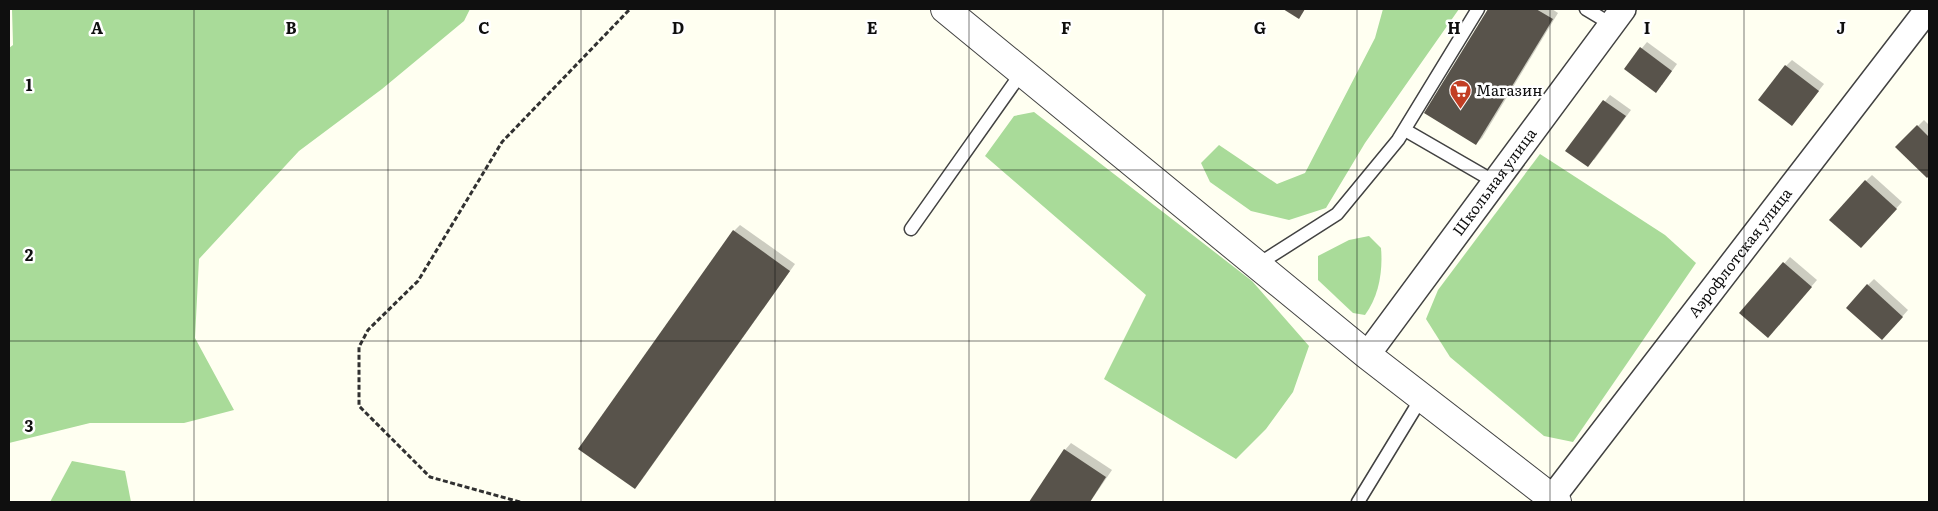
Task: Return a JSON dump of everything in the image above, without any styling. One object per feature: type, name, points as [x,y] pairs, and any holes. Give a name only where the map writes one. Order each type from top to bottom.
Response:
[{"type":"street","points":[[945,9],[1367,355],[1554,500]]},
{"type":"street","name":"Аэрофлотская улица","points":[[1554,500],[1928,9]]},
{"type":"street","name":"Школьная улица","points":[[1367,355],[1616,18]]},
{"type":"lane","points":[[1258,265],[1337,214],[1405,130],[1478,9]]},
{"type":"lane","points":[[1586,9],[1606,21],[1616,18]]},
{"type":"lane","points":[[911,229],[1022,72]]},
{"type":"lane","points":[[1405,130],[1495,182]]},
{"type":"lane","points":[[1358,502],[1422,397]]},
{"type":"path","points":[[520,502],[430,477],[359,406],[359,347],[368,330],[418,281],[502,142],[630,9]]},
{"type":"green space","points":[[12,9],[470,9],[464,21],[382,89],[299,151],[199,259],[195,338],[234,410],[184,423],[90,423],[9,443],[9,48],[13,45]]},
{"type":"green space","points":[[1383,9],[1459,9],[1365,143],[1326,208],[1289,220],[1251,211],[1210,182],[1201,163],[1219,145],[1277,184],[1305,173],[1375,38]]},
{"type":"green space","points":[[1034,112],[1252,281],[1309,346],[1293,392],[1266,429],[1236,459],[1104,379],[1146,295],[985,156],[1014,116]]},
{"type":"green space","points":[[1540,154],[1665,235],[1696,263],[1573,442],[1544,436],[1450,357],[1426,319],[1438,290]]},
{"type":"green space","points":[[1369,236],[1381,248],[1381,266],[1377,292],[1365,315],[1353,313],[1318,280],[1318,256],[1349,240]]},
{"type":"green space","points":[[72,461],[125,471],[131,502],[50,502]]},
{"type":"building","points":[[1283,9],[1305,9],[1299,19]]},
{"type":"building","points":[[1488,9],[1536,9],[1553,19],[1476,145],[1424,113]]},
{"type":"building","points":[[1640,47],[1672,71],[1656,93],[1624,69]]},
{"type":"building","points":[[1785,65],[1819,91],[1792,126],[1758,100]]},
{"type":"building","points":[[1603,100],[1626,116],[1588,167],[1565,151]]},
{"type":"building","points":[[1917,125],[1929,137],[1929,176],[1927,178],[1895,147]]},
{"type":"building","points":[[1865,180],[1897,209],[1861,248],[1829,220]]},
{"type":"building","points":[[733,230],[790,271],[635,489],[578,449]]},
{"type":"building","points":[[1783,262],[1812,287],[1768,338],[1739,313]]},
{"type":"building","points":[[1867,284],[1903,317],[1882,340],[1846,308]]},
{"type":"building","points":[[1064,449],[1106,477],[1090,502],[1029,502]]},
{"type":"place","name":"Магазин","points":[[1460,110]]}]
